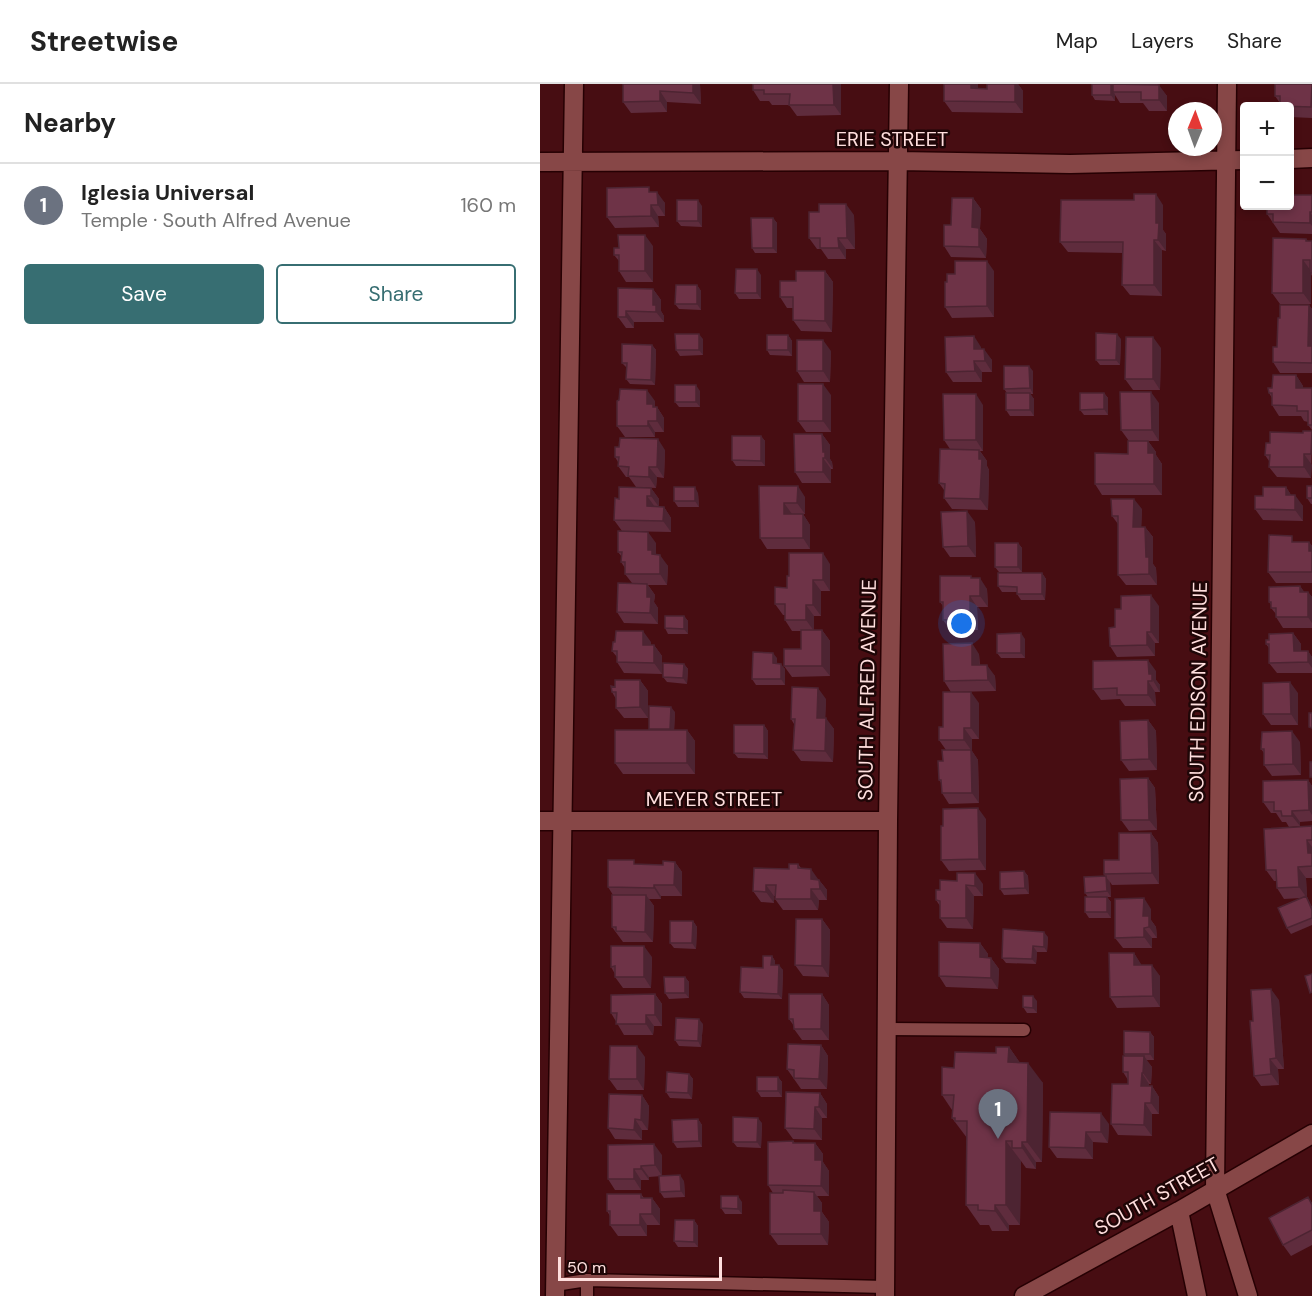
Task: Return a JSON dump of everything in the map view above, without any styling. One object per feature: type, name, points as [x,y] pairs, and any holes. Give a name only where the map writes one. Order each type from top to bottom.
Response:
[{"type":"street","points":[[555,1291],[574,84]]},
{"type":"street","name":"SOUTH ALFRED AVENUE","points":[[885,1292],[888,821],[899,84]]},
{"type":"street","name":"SOUTH EDISON AVENUE","points":[[1227,84],[1215,1190],[1248,1296]]},
{"type":"street","points":[[1294,159],[1312,158]]},
{"type":"street","name":"ERIE STREET","points":[[540,162],[898,161],[1070,164],[1240,160]]},
{"type":"street","name":"MEYER STREET","points":[[540,821],[888,821]]},
{"type":"street","name":"SOUTH STREET","points":[[1024,1296],[1179,1211],[1312,1134]]},
{"type":"street","points":[[1179,1211],[1197,1296]]},
{"type":"lane","points":[[888,1029],[1024,1030]]},
{"type":"lane","points":[[555,1291],[587,1280],[885,1292]]},
{"type":"lane","points":[[587,1280],[587,1296]]},
{"type":"building","points":[[623,84],[693,84],[693,93],[660,91],[660,101],[623,102]]},
{"type":"building","points":[[753,84],[833,84],[834,105],[789,105],[790,94],[764,94],[764,90],[753,90]]},
{"type":"building","points":[[944,84],[971,84],[971,88],[987,89],[987,84],[1015,84],[1015,102],[944,101]]},
{"type":"building","points":[[1092,84],[1111,84],[1111,95],[1092,95]]},
{"type":"building","points":[[1113,84],[1159,85],[1159,100],[1141,100],[1141,92],[1113,92]]},
{"type":"building","points":[[1275,84],[1312,84],[1311,107],[1294,106],[1294,102],[1280,102],[1280,96],[1275,96]]},
{"type":"building","points":[[649,187],[649,192],[657,192],[658,205],[651,205],[651,216],[607,217],[607,188]]},
{"type":"building","points":[[1134,194],[1156,194],[1156,223],[1159,223],[1158,240],[1154,240],[1154,285],[1122,285],[1123,242],[1060,242],[1061,200],[1134,200]]},
{"type":"building","points":[[1294,195],[1312,195],[1310,223],[1273,222],[1273,214],[1267,214],[1267,210],[1294,210]]},
{"type":"building","points":[[952,198],[973,198],[972,227],[979,228],[979,247],[944,246],[944,225],[951,225]]},
{"type":"building","points":[[677,200],[698,200],[698,221],[677,221]]},
{"type":"building","points":[[819,204],[846,204],[847,238],[838,238],[839,248],[820,248],[820,238],[809,238],[809,212],[819,212]]},
{"type":"building","points":[[751,218],[773,218],[773,248],[752,248]]},
{"type":"building","points":[[618,235],[645,235],[645,271],[619,271],[619,255],[614,255],[614,248],[619,248]]},
{"type":"building","points":[[1273,238],[1312,241],[1312,273],[1310,273],[1310,260],[1303,260],[1303,293],[1272,293]]},
{"type":"building","points":[[955,261],[987,261],[987,306],[945,307],[945,282],[947,282],[947,274],[955,274]]},
{"type":"building","points":[[736,269],[757,269],[757,293],[735,293]]},
{"type":"building","points":[[796,271],[825,271],[825,321],[793,320],[793,297],[780,297],[780,281],[796,281]]},
{"type":"building","points":[[676,285],[697,285],[697,304],[675,304]]},
{"type":"building","points":[[618,288],[653,289],[653,305],[656,305],[656,312],[626,311],[626,317],[618,317]]},
{"type":"building","points":[[1280,305],[1309,305],[1308,346],[1312,346],[1312,363],[1273,362],[1273,347],[1277,347]]},
{"type":"building","points":[[1096,333],[1117,334],[1116,360],[1096,360]]},
{"type":"building","points":[[675,334],[699,334],[699,350],[676,350]]},
{"type":"building","points":[[767,335],[788,335],[788,350],[767,350]]},
{"type":"building","points":[[974,336],[974,349],[984,349],[985,361],[974,361],[975,371],[946,372],[945,337]]},
{"type":"building","points":[[1126,337],[1153,337],[1153,379],[1125,379]]},
{"type":"building","points":[[797,340],[823,340],[823,371],[797,371]]},
{"type":"building","points":[[622,344],[652,345],[651,380],[626,379],[627,363],[622,363]]},
{"type":"building","points":[[1004,366],[1029,366],[1030,388],[1004,389]]},
{"type":"building","points":[[1273,375],[1296,375],[1296,388],[1312,388],[1312,425],[1308,425],[1308,411],[1297,411],[1297,406],[1272,405],[1272,393],[1269,393],[1268,388],[1272,388]]},
{"type":"building","points":[[798,384],[823,384],[823,421],[798,421]]},
{"type":"building","points":[[675,385],[696,385],[696,402],[675,402]]},
{"type":"building","points":[[620,389],[647,390],[647,404],[657,407],[657,421],[648,421],[648,426],[617,426],[617,401]]},
{"type":"building","points":[[1120,392],[1151,392],[1152,430],[1121,430]]},
{"type":"building","points":[[1006,393],[1030,393],[1030,410],[1006,410]]},
{"type":"building","points":[[1080,393],[1104,393],[1104,409],[1080,410]]},
{"type":"building","points":[[943,394],[976,394],[976,440],[944,440]]},
{"type":"building","points":[[1303,431],[1312,431],[1311,454],[1304,454],[1304,467],[1269,467],[1270,455],[1265,455],[1266,443],[1270,443],[1270,432],[1303,433]]},
{"type":"building","points":[[794,434],[822,434],[823,452],[825,452],[823,472],[795,472]]},
{"type":"building","points":[[732,436],[761,436],[761,461],[732,460]]},
{"type":"building","points":[[620,438],[658,439],[657,467],[649,467],[649,477],[628,476],[629,467],[618,466],[619,457],[615,457],[615,447],[619,447]]},
{"type":"building","points":[[1128,441],[1148,441],[1148,453],[1154,453],[1154,484],[1095,484],[1095,453],[1128,454]]},
{"type":"building","points":[[940,449],[979,450],[979,459],[982,459],[980,499],[944,498],[945,484],[939,483]]},
{"type":"building","points":[[759,486],[798,486],[797,503],[784,503],[784,514],[803,514],[803,538],[760,538]]},
{"type":"building","points":[[1307,486],[1312,486],[1312,498],[1307,498]]},
{"type":"building","points":[[619,487],[651,488],[651,496],[647,496],[647,506],[664,507],[663,521],[614,520],[615,498],[619,499]]},
{"type":"building","points":[[674,487],[695,487],[695,501],[674,501]]},
{"type":"building","points":[[1263,487],[1286,487],[1286,495],[1295,495],[1295,510],[1255,509],[1255,496],[1263,496]]},
{"type":"building","points":[[1111,499],[1134,499],[1133,527],[1145,527],[1149,574],[1118,575],[1118,516],[1112,516]]},
{"type":"building","points":[[967,511],[968,546],[943,547],[941,512]]},
{"type":"building","points":[[618,531],[648,532],[648,550],[652,550],[652,554],[660,555],[660,574],[625,574],[625,562],[621,562],[622,552],[618,552]]},
{"type":"building","points":[[1269,535],[1292,536],[1292,542],[1309,542],[1309,551],[1312,551],[1312,572],[1268,572]]},
{"type":"building","points":[[995,543],[1018,543],[1018,567],[995,567]]},
{"type":"building","points":[[789,553],[823,553],[823,580],[813,580],[813,605],[806,605],[806,620],[785,620],[785,604],[775,604],[775,587],[787,588]]},
{"type":"building","points":[[998,573],[1042,573],[1042,594],[1017,594],[1017,587],[998,586]]},
{"type":"building","points":[[940,576],[980,578],[980,596],[970,596],[970,619],[943,620]]},
{"type":"building","points":[[618,583],[647,584],[647,597],[651,597],[650,613],[617,612]]},
{"type":"building","points":[[1300,586],[1300,592],[1308,592],[1308,617],[1276,617],[1276,608],[1271,608],[1271,602],[1269,602],[1269,587]]},
{"type":"building","points":[[1151,595],[1151,632],[1147,632],[1147,645],[1110,646],[1109,628],[1115,627],[1115,609],[1121,609],[1121,596]]},
{"type":"building","points":[[665,616],[684,616],[684,629],[665,628]]},
{"type":"building","points":[[801,630],[822,630],[822,666],[784,666],[784,649],[801,649]]},
{"type":"building","points":[[616,631],[643,631],[643,645],[654,645],[654,663],[617,662],[617,651],[612,651]]},
{"type":"building","points":[[1021,633],[1021,653],[997,653],[997,634]]},
{"type":"building","points":[[1293,633],[1294,651],[1308,651],[1308,662],[1269,663],[1269,644],[1266,644],[1266,640],[1269,640],[1269,634]]},
{"type":"building","points":[[972,643],[972,665],[987,665],[988,680],[944,681],[943,644]]},
{"type":"building","points":[[753,652],[773,653],[773,663],[781,664],[781,679],[752,679]]},
{"type":"building","points":[[1148,660],[1152,681],[1148,681],[1148,695],[1117,695],[1117,688],[1093,689],[1093,661]]},
{"type":"building","points":[[663,663],[684,664],[683,678],[663,677]]},
{"type":"building","points":[[615,680],[640,680],[640,707],[616,708],[616,692],[612,692],[611,686],[615,687]]},
{"type":"building","points":[[1290,682],[1291,714],[1263,714],[1263,683]]},
{"type":"building","points":[[792,687],[818,688],[817,718],[826,718],[825,751],[793,750],[795,719],[791,719]]},
{"type":"building","points":[[943,692],[971,692],[971,728],[964,728],[964,740],[939,740],[939,727],[943,727]]},
{"type":"building","points":[[649,706],[671,707],[670,729],[649,729]]},
{"type":"building","points":[[1309,713],[1312,713],[1312,728],[1309,727]]},
{"type":"building","points":[[1148,720],[1149,759],[1121,760],[1120,721]]},
{"type":"building","points":[[734,725],[764,725],[764,754],[734,753]]},
{"type":"building","points":[[615,730],[687,730],[687,763],[615,763]]},
{"type":"building","points":[[1292,731],[1293,764],[1264,765],[1264,749],[1261,749],[1262,732]]},
{"type":"building","points":[[942,750],[971,750],[972,793],[942,793],[938,761],[943,761]]},
{"type":"building","points":[[1310,762],[1312,762],[1312,777],[1310,777]]},
{"type":"building","points":[[1148,778],[1149,820],[1121,820],[1120,779]]},
{"type":"building","points":[[1308,780],[1309,810],[1292,811],[1292,816],[1282,816],[1281,811],[1274,811],[1274,802],[1263,802],[1263,781]]},
{"type":"building","points":[[978,808],[979,859],[941,860],[943,809]]},
{"type":"building","points":[[1312,826],[1312,840],[1307,840],[1308,853],[1312,853],[1312,866],[1298,867],[1299,887],[1277,888],[1276,870],[1266,870],[1264,829]]},
{"type":"building","points":[[1119,833],[1151,833],[1152,873],[1104,874],[1104,860],[1119,860]]},
{"type":"building","points":[[608,860],[634,860],[634,864],[663,865],[663,861],[675,862],[674,885],[654,885],[654,888],[608,887]]},
{"type":"building","points":[[789,864],[798,864],[798,868],[811,869],[811,879],[819,880],[820,889],[811,889],[811,899],[775,899],[776,885],[766,885],[766,892],[753,891],[754,868],[789,869]]},
{"type":"building","points":[[1024,871],[1025,888],[1000,889],[1000,872]]},
{"type":"building","points":[[957,873],[975,873],[975,886],[966,885],[966,918],[940,918],[940,901],[936,900],[936,890],[940,890],[940,880],[957,881]]},
{"type":"building","points":[[1106,876],[1107,891],[1085,893],[1084,877]]},
{"type":"building","points":[[612,895],[646,895],[645,932],[616,931],[616,927],[612,927]]},
{"type":"building","points":[[1306,896],[1312,910],[1312,918],[1287,928],[1278,908]]},
{"type":"building","points":[[1085,897],[1107,897],[1107,912],[1085,912]]},
{"type":"building","points":[[1144,898],[1143,916],[1149,916],[1149,927],[1144,928],[1144,937],[1115,938],[1115,899]]},
{"type":"building","points":[[796,919],[822,919],[822,966],[795,965]]},
{"type":"building","points":[[670,921],[693,921],[692,943],[670,943]]},
{"type":"building","points":[[1003,929],[1044,932],[1044,947],[1033,946],[1032,959],[1002,958]]},
{"type":"building","points":[[939,942],[980,943],[980,957],[991,958],[991,978],[939,976]]},
{"type":"building","points":[[611,946],[644,946],[644,977],[615,977],[615,966],[611,967]]},
{"type":"building","points":[[1109,953],[1134,953],[1134,965],[1152,965],[1153,996],[1110,997]]},
{"type":"building","points":[[763,956],[772,956],[771,965],[779,965],[778,994],[740,992],[741,967],[763,968]]},
{"type":"building","points":[[1312,974],[1312,992],[1310,993],[1305,976]]},
{"type":"building","points":[[664,977],[685,977],[685,993],[665,993]]},
{"type":"building","points":[[1271,989],[1276,1058],[1270,1059],[1271,1074],[1254,1076],[1250,1021],[1253,1021],[1251,990]]},
{"type":"building","points":[[655,994],[655,1015],[646,1015],[646,1024],[616,1024],[617,1013],[611,1013],[611,995]]},
{"type":"building","points":[[789,994],[822,994],[821,1029],[794,1029],[793,1019],[789,1019]]},
{"type":"building","points":[[1023,996],[1033,996],[1033,1008],[1023,1007]]},
{"type":"building","points":[[676,1018],[699,1019],[698,1041],[675,1040]]},
{"type":"building","points":[[1124,1031],[1150,1032],[1150,1054],[1124,1054]]},
{"type":"building","points":[[788,1044],[821,1045],[819,1079],[794,1078],[794,1070],[787,1069]]},
{"type":"building","points":[[610,1046],[637,1046],[637,1079],[609,1079]]},
{"type":"building","points":[[996,1047],[1009,1047],[1008,1062],[1028,1063],[1027,1142],[1022,1142],[1022,1148],[1012,1148],[1012,1141],[1006,1141],[1006,1205],[995,1205],[995,1211],[978,1210],[978,1205],[966,1205],[967,1121],[955,1121],[955,1118],[952,1118],[954,1095],[942,1095],[942,1067],[954,1068],[955,1052],[996,1053]]},
{"type":"building","points":[[1123,1056],[1144,1056],[1141,1086],[1152,1086],[1151,1103],[1145,1103],[1144,1125],[1111,1124],[1112,1084],[1128,1084],[1128,1072],[1123,1072]]},
{"type":"building","points":[[667,1072],[689,1074],[688,1093],[666,1092]]},
{"type":"building","points":[[757,1077],[778,1077],[778,1091],[757,1091]]},
{"type":"building","points":[[786,1092],[820,1093],[819,1107],[815,1107],[814,1129],[785,1128]]},
{"type":"building","points":[[609,1094],[642,1095],[641,1120],[635,1119],[634,1130],[608,1128]]},
{"type":"building","points":[[1050,1112],[1101,1113],[1101,1132],[1086,1132],[1085,1148],[1049,1147]]},
{"type":"building","points":[[733,1117],[758,1118],[757,1142],[733,1142]]},
{"type":"building","points":[[698,1119],[699,1141],[673,1142],[672,1120]]},
{"type":"building","points":[[793,1141],[793,1143],[815,1143],[815,1160],[822,1160],[821,1186],[768,1185],[768,1142]]},
{"type":"building","points":[[654,1144],[655,1165],[634,1169],[634,1179],[608,1179],[608,1145]]},
{"type":"building","points":[[680,1175],[681,1191],[660,1192],[659,1176]]},
{"type":"building","points":[[783,1190],[814,1192],[814,1211],[821,1211],[821,1234],[770,1234],[770,1193],[783,1193]]},
{"type":"building","points":[[607,1194],[641,1194],[641,1198],[652,1198],[652,1214],[640,1214],[640,1225],[610,1225]]},
{"type":"building","points":[[721,1196],[738,1196],[738,1209],[721,1208]]},
{"type":"building","points":[[1308,1197],[1312,1205],[1312,1230],[1283,1245],[1269,1218]]},
{"type":"building","points":[[675,1220],[694,1220],[694,1242],[674,1241]]},
{"type":"place","name":"Iglesia Universal","points":[[998,1139]]}]
